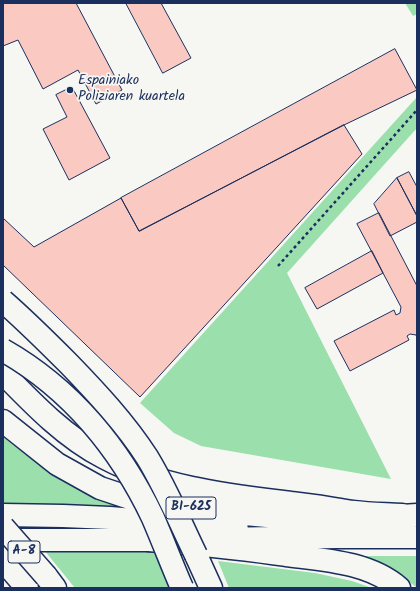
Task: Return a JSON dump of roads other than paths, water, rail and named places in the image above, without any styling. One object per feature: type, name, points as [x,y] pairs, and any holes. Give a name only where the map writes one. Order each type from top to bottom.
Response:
[{"type":"main road","points":[[3,301],[52,347],[83,379],[109,407],[129,433],[147,458],[171,503],[211,588]]},
{"type":"main road","points":[[3,350],[38,372],[59,389],[97,428],[113,448],[139,491],[182,588]]},
{"type":"main road","points":[[3,373],[49,419],[83,446],[106,459],[140,473],[172,483],[212,492],[355,512],[410,515]]},
{"type":"main road","name":"BI-625","points":[[3,421],[57,464],[100,488],[130,498],[214,512],[288,518],[355,519],[410,515]]},
{"type":"main road","points":[[3,515],[110,518],[337,537]]},
{"type":"main road","name":"A-8","points":[[3,527],[50,582]]},
{"type":"main road","name":"BI-625","points":[[3,540],[149,540],[337,537],[417,538]]},
{"type":"main road","points":[[149,540],[246,549],[356,566],[384,577],[400,588]]},
{"type":"main road","points":[[196,555],[205,588]]},
{"type":"main road","name":"A-8","points":[[3,560],[27,587]]},
{"type":"place","name":"Espainiako Poliziaren kuartela","points":[[70,90]]}]
